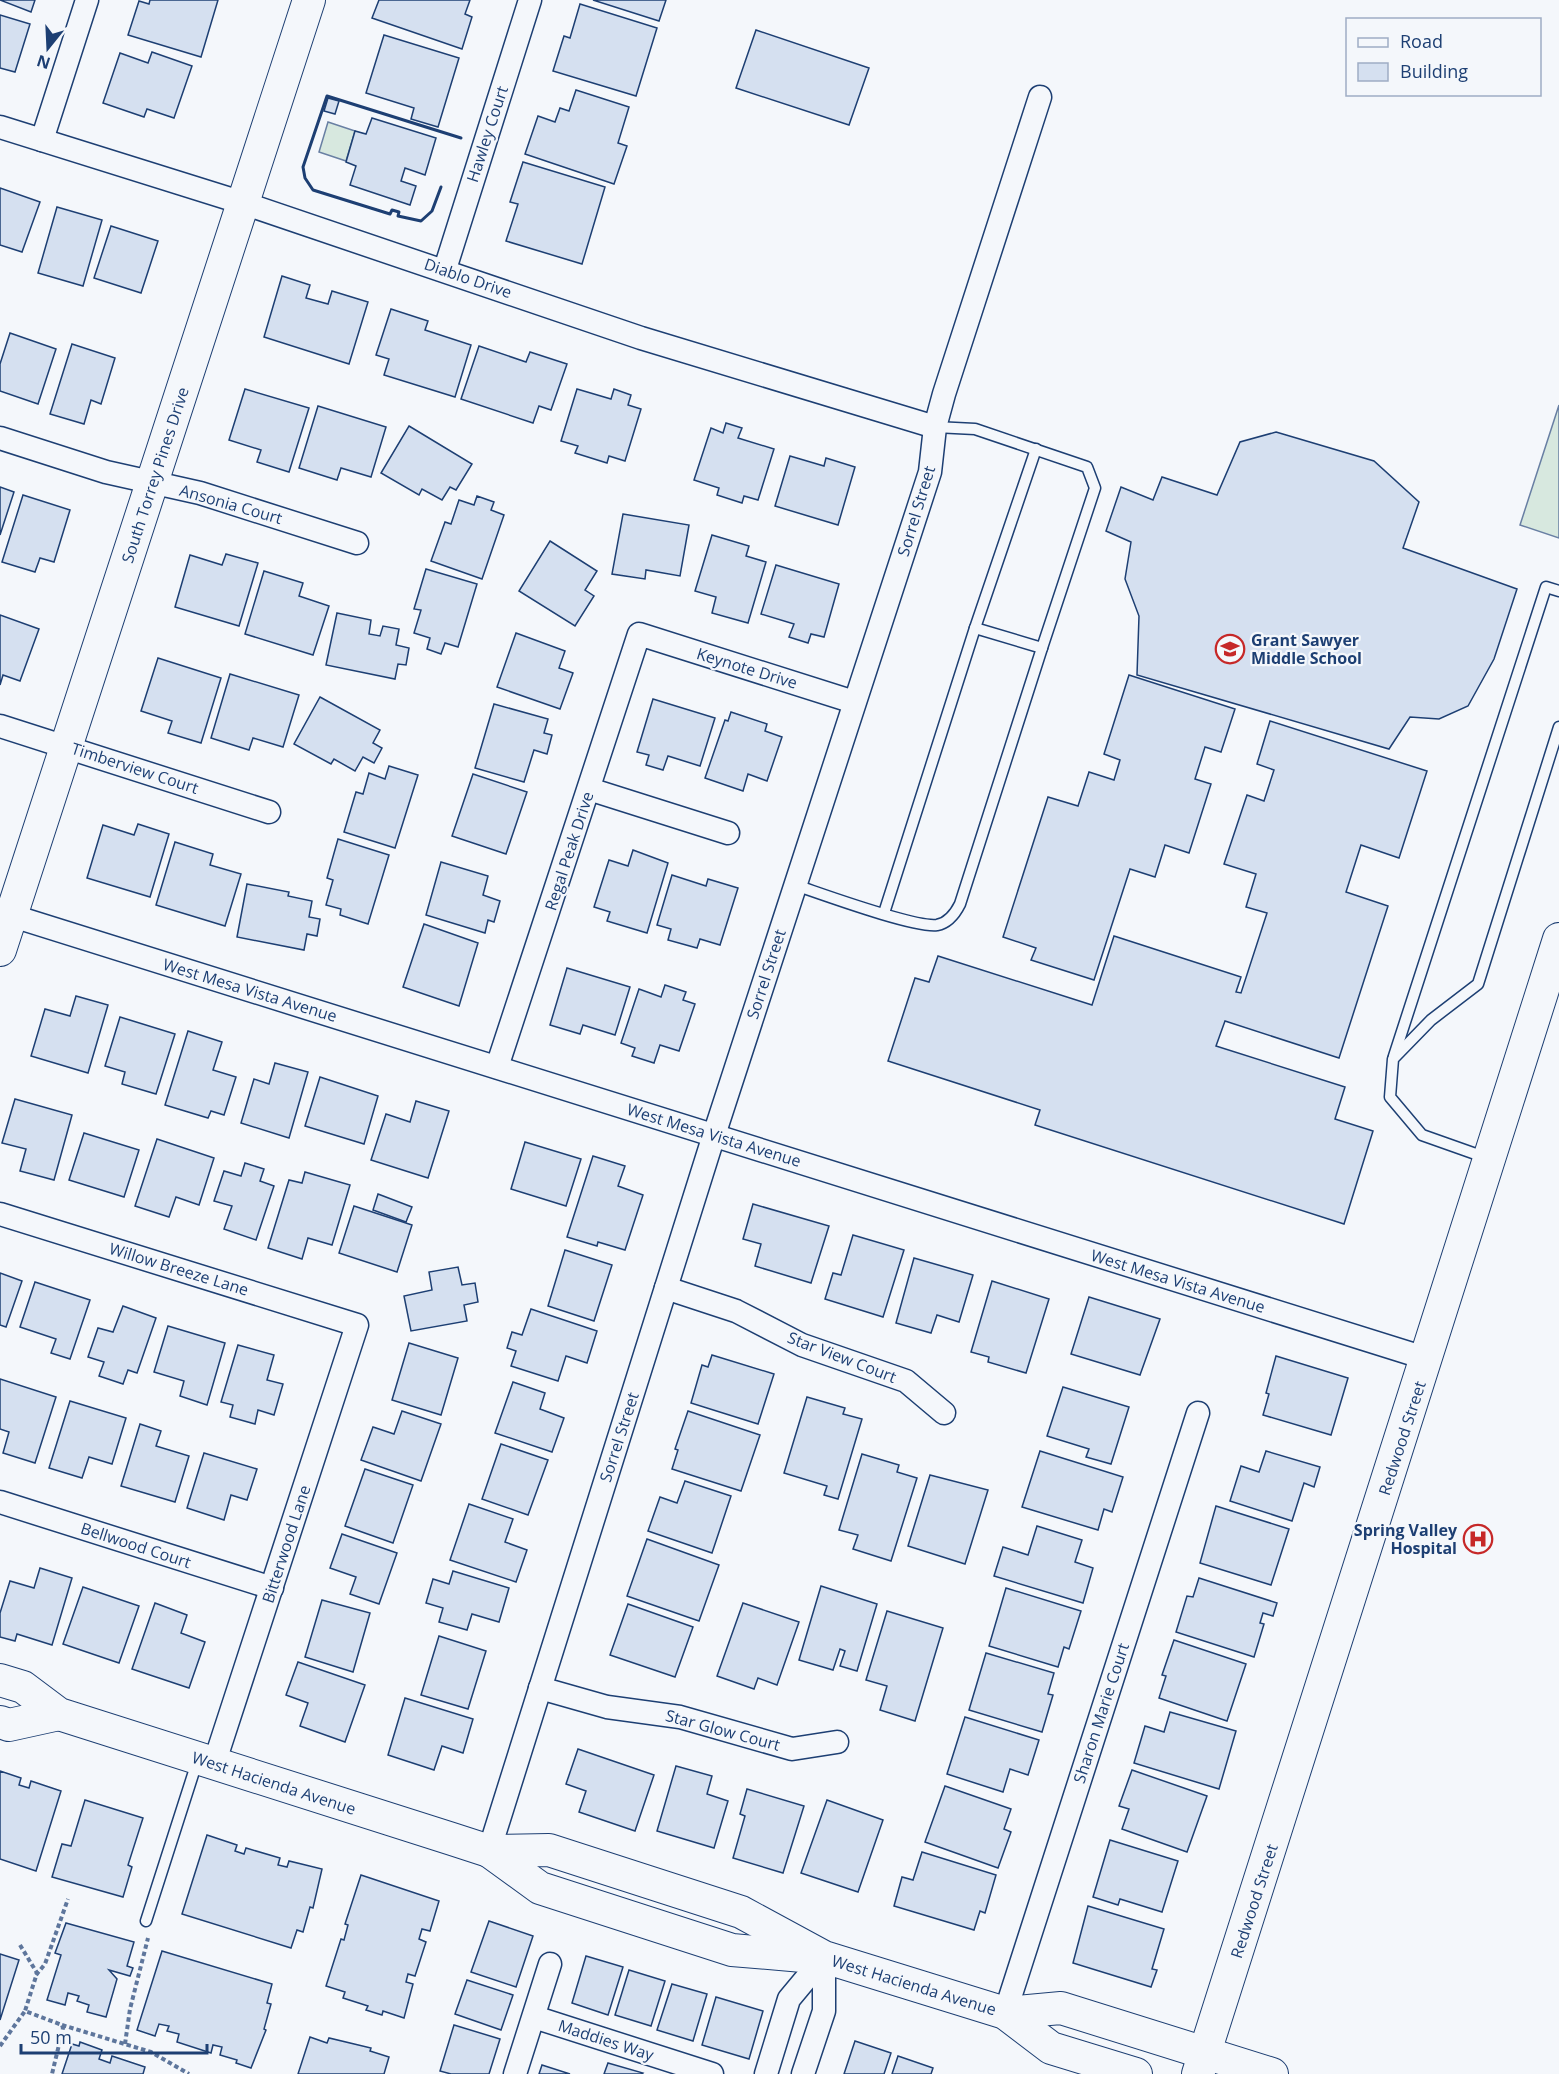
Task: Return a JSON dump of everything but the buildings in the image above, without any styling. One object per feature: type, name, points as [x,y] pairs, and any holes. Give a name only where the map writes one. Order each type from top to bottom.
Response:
[{"type":"main road","name":"South Torrey Pines Drive","points":[[0,950],[6,914],[66,747],[309,0]]},
{"type":"main road","name":"Redwood Street","points":[[1201,2064],[1428,1359],[1559,939]]},
{"type":"main road","name":"West Hacienda Avenue","points":[[0,1680],[23,1687],[59,1714],[489,1851],[549,1850],[741,1912],[824,1958],[1005,2013],[1051,2048],[1136,2074]]},
{"type":"main road","points":[[0,1722],[9,1725],[59,1714]]},
{"type":"main road","name":"West Hacienda Avenue","points":[[1005,2013],[1061,2008],[1201,2064],[1272,2074]]},
{"type":"street","points":[[42,140],[87,0]]},
{"type":"street","name":"Hawley Court","points":[[445,269],[530,0]]},
{"type":"street","name":"Sorrel Street","points":[[489,1851],[714,1135],[930,472],[935,427],[1040,97]]},
{"type":"street","name":"Diablo Drive","points":[[0,127],[445,269],[641,338],[935,427]]},
{"type":"street","name":"Ansonia Court","points":[[0,438],[106,472],[200,494],[357,543]]},
{"type":"street","name":"Keynote Drive","points":[[639,634],[854,702]]},
{"type":"street","name":"Regal Peak Drive","points":[[497,1067],[639,634]]},
{"type":"street","name":"Timberview Court","points":[[0,726],[269,812]]},
{"type":"street","points":[[589,789],[728,833]]},
{"type":"street","name":"West Mesa Vista Avenue","points":[[6,914],[1428,1359]]},
{"type":"street","name":"Willow Breeze Lane","points":[[0,1214],[357,1325]]},
{"type":"street","name":"Star View Court","points":[[666,1288],[736,1311],[802,1345],[906,1381],[944,1413]]},
{"type":"street","name":"Bitterwood Lane","points":[[206,1762],[272,1588],[357,1325]]},
{"type":"street","name":"Sharon Marie Court","points":[[1005,2013],[1198,1413]]},
{"type":"street","name":"Bellwood Court","points":[[0,1502],[272,1588]]},
{"type":"street","name":"Star Glow Court","points":[[540,1688],[607,1707],[680,1717],[792,1749],[837,1742]]},
{"type":"street","points":[[766,2074],[789,1999],[824,1958]]},
{"type":"street","points":[[803,2074],[824,2011],[824,1958]]},
{"type":"street","points":[[515,2074],[550,1964]]},
{"type":"street","name":"Maddies Way","points":[[534,2017],[712,2074]]},
{"type":"lane","points":[[794,885],[884,913],[936,925],[957,911],[1095,488],[1087,467],[975,429],[935,427]]},
{"type":"lane","points":[[884,913],[975,628],[1036,449]]},
{"type":"lane","points":[[1490,1159],[1422,1135],[1390,1097],[1393,1059],[1546,587],[1559,591]]},
{"type":"lane","points":[[975,628],[1042,648]]},
{"type":"lane","points":[[1393,1059],[1431,1020],[1478,984],[1559,727]]},
{"type":"lane","points":[[146,1921],[206,1762]]},
{"type":"path","points":[[0,2046],[25,2011],[36,1975],[45,1964],[68,1899]]},
{"type":"path","points":[[125,2044],[130,2008],[149,1934]]},
{"type":"path","points":[[20,1945],[36,1975]]},
{"type":"path","points":[[25,2011],[62,2025],[151,2052],[189,2074]]},
{"type":"path","points":[[52,2074],[62,2025]]},
{"type":"shaded area","points":[[328,122],[355,131],[346,161],[319,152]]},
{"type":"shaded area","points":[[1559,405],[1559,538],[1520,525]]},
{"type":"wall","points":[[441,187],[432,211],[421,221],[398,216],[399,212],[392,210],[390,214],[313,190],[305,178],[303,167],[327,96],[461,138]]},
{"type":"place","name":"Grant Sawyer Middle School","points":[[1230,649]]},
{"type":"place","name":"Spring Valley Hospital","points":[[1478,1539]]}]
